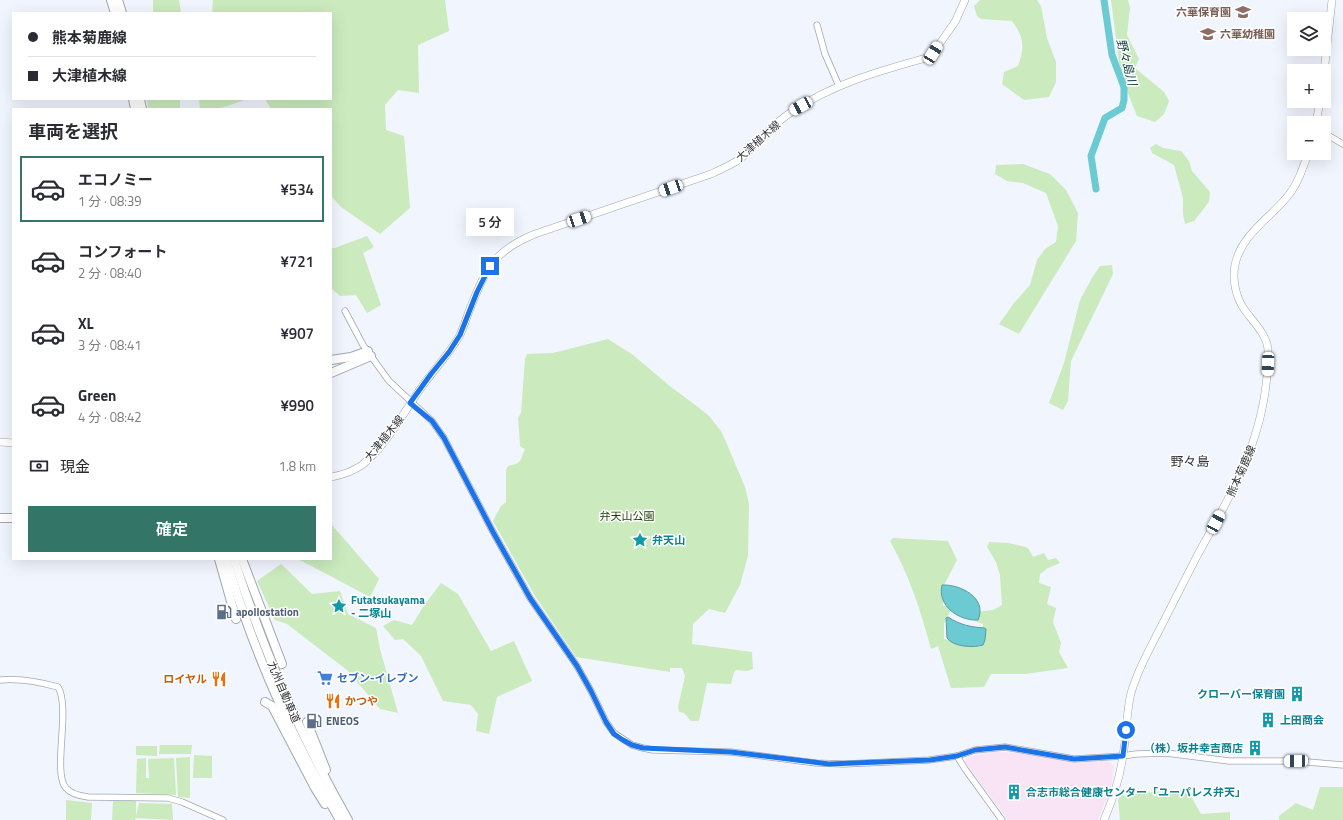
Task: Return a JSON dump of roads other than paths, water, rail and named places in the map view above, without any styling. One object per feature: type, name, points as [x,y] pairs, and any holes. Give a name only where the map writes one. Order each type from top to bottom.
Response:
[{"type":"highway","points":[[112,0],[115,12]]},
{"type":"highway","points":[[118,0],[122,12]]},
{"type":"highway","points":[[332,360],[369,354]]},
{"type":"highway","points":[[332,372],[369,354]]},
{"type":"highway","points":[[0,516],[12,517]]},
{"type":"highway","points":[[216,560],[224,577]]},
{"type":"highway","points":[[219,560],[236,619]]},
{"type":"highway","name":"九州自動車道","points":[[226,560],[245,614],[272,683],[297,740],[324,793],[340,820]]},
{"type":"highway","name":"九州自動車道","points":[[234,560],[258,628],[283,691],[306,740],[349,820]]},
{"type":"highway","points":[[242,560],[282,664]]},
{"type":"highway","points":[[265,702],[272,706],[315,788],[335,820]]},
{"type":"highway","points":[[308,722],[327,771],[349,820]]},
{"type":"main road","name":"大津植木線","points":[[332,478],[345,474],[361,466],[372,456],[396,425],[410,403],[453,347],[460,335],[484,275],[497,257],[508,247],[535,234],[722,169],[741,158],[792,111],[839,86],[926,58],[933,53],[955,22],[966,0]]},
{"type":"main road","points":[[1325,64],[1332,0]]},
{"type":"main road","name":"熊本菊鹿線","points":[[1104,820],[1114,797],[1123,756],[1131,695],[1135,681],[1146,656],[1234,489],[1249,455],[1260,418],[1267,380],[1268,348],[1263,336],[1244,310],[1237,295],[1235,266],[1239,252],[1248,237],[1275,210],[1294,188],[1305,160]]},
{"type":"main road","points":[[0,442],[12,443]]},
{"type":"street","points":[[817,25],[825,54],[839,86]]},
{"type":"street","points":[[1331,137],[1343,144]]},
{"type":"street","points":[[345,311],[369,354],[389,381],[410,403],[432,421],[444,438],[493,532],[530,598],[577,666],[606,722],[614,734],[632,745],[648,749],[731,752],[829,764],[930,760],[957,756],[975,750],[1005,747],[1074,759],[1166,753],[1229,761],[1296,761],[1343,765]]},
{"type":"street","points":[[0,680],[18,679],[58,687],[62,704],[61,771],[63,784],[66,789],[78,796],[88,797],[168,798],[182,802],[223,820]]},
{"type":"street","points":[[957,756],[964,769],[1002,820]]},
{"type":"water","points":[[942,585],[957,587],[964,590],[976,599],[980,612],[978,620],[964,618],[951,611],[946,606],[943,599],[941,593]]},
{"type":"water","points":[[948,617],[966,625],[986,629],[983,645],[964,646],[950,641],[947,638],[946,618]]},
{"type":"waterway","name":"野々島川","points":[[1096,189],[1091,156],[1105,118],[1122,108],[1124,100],[1124,87],[1112,55],[1104,0]]},
{"type":"place","name":"六華保育園","points":[[1243,12]]},
{"type":"place","name":"六華幼稚園","points":[[1208,34]]},
{"type":"place","name":"弁天山","points":[[640,540]]},
{"type":"place","name":"Futatsukayama - 二塚山","points":[[339,606]]},
{"type":"place","name":"apollostation","points":[[224,612]]},
{"type":"place","name":"セブン-イレブン","points":[[325,678]]},
{"type":"place","name":"ロイヤル","points":[[219,679]]},
{"type":"place","name":"クローバー保育園","points":[[1297,694]]},
{"type":"place","name":"かつや","points":[[333,701]]},
{"type":"place","name":"上田商会","points":[[1268,720]]},
{"type":"place","name":"ENEOS","points":[[314,721]]},
{"type":"place","name":"（株）坂井幸吉商店","points":[[1255,748]]},
{"type":"place","name":"合志市総合健康センター「ユーパレス弁天」","points":[[1014,792]]},
{"type":"district","name":"野々島","points":[[1190,461]]},
{"type":"park label","name":"弁天山公園","points":[[627,516]]}]
